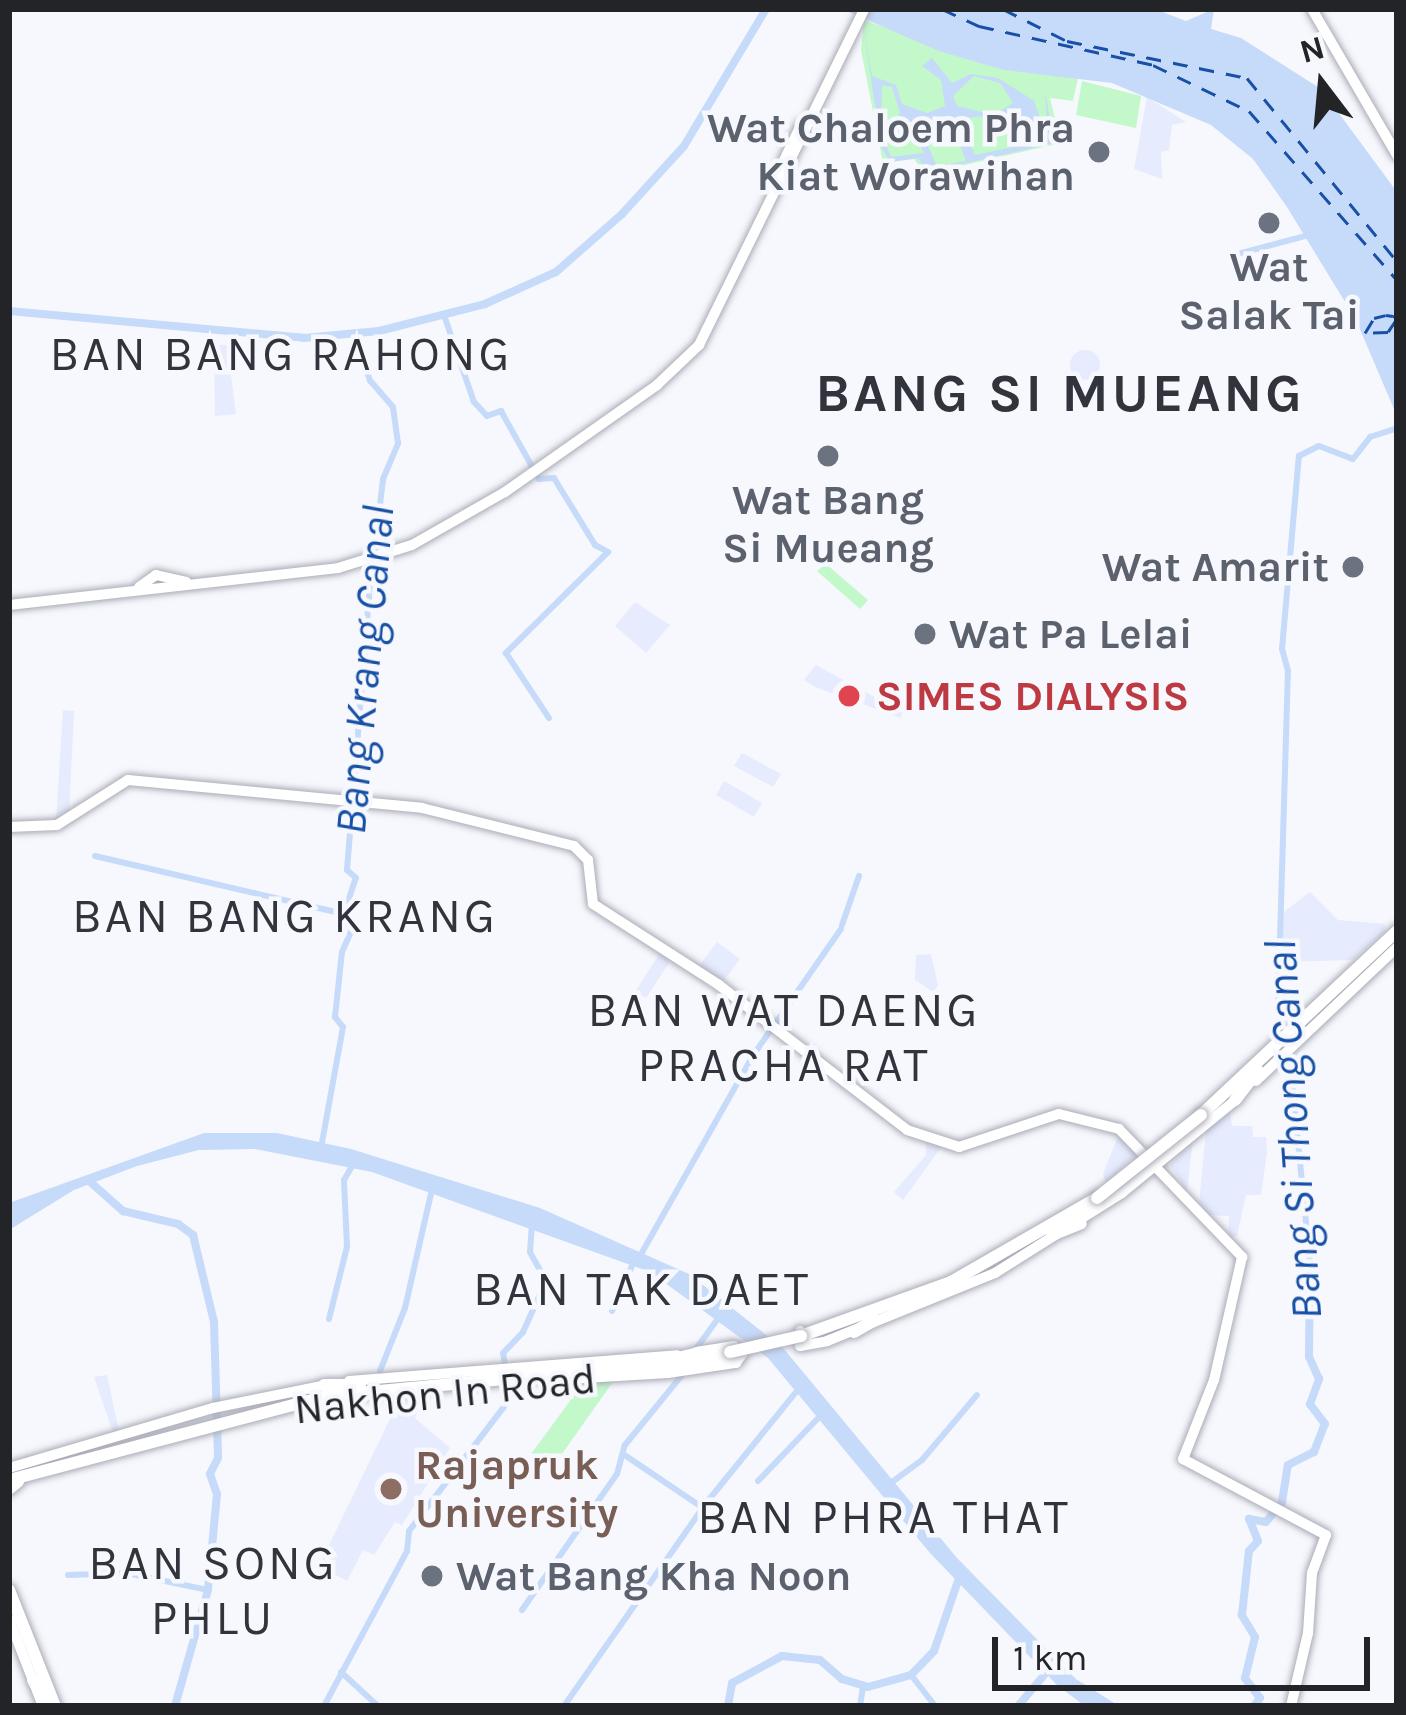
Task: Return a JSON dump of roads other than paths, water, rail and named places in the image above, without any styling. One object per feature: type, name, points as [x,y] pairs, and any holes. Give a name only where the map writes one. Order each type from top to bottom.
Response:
[{"type":"main road","points":[[743,260],[861,9]]},
{"type":"main road","points":[[1314,9],[1397,151]]},
{"type":"main road","points":[[9,603],[160,590],[376,555],[431,537],[672,371],[712,326],[814,108]]},
{"type":"main road","points":[[9,603],[139,586],[156,575],[186,582],[376,555]]},
{"type":"main road","points":[[9,827],[61,823],[128,780],[422,808],[574,846],[588,860],[590,901],[771,1027],[870,1108],[930,1141],[978,1144],[1063,1114],[1107,1123],[1148,1155],[1242,1260],[1209,1395],[1183,1459],[1328,1541],[1312,1570],[1291,1706]]},
{"type":"main road","name":"Nakhon In Road","points":[[10,1478],[324,1385],[691,1365],[875,1320],[1050,1232],[1099,1201],[1258,1071],[1336,980],[1397,936]]},
{"type":"main road","name":"Nakhon In Road","points":[[1286,1041],[1148,1155],[1070,1211],[968,1268],[800,1331],[796,1342],[807,1346],[854,1332],[953,1294],[1081,1222],[1158,1166],[1235,1100],[1322,1000],[1397,936]]},
{"type":"main road","name":"Nakhon In Road","points":[[1203,1118],[1397,936]]},
{"type":"main road","points":[[1322,1000],[1336,980]]},
{"type":"main road","points":[[1235,1100],[1258,1071]]},
{"type":"main road","points":[[1134,1142],[1161,1144],[1162,1154],[1172,1154],[1169,1177]]},
{"type":"main road","points":[[1134,1142],[1132,1167],[1142,1166],[1145,1176],[1169,1177]]},
{"type":"main road","points":[[1050,1232],[1070,1211]]},
{"type":"main road","points":[[1050,1232],[1081,1222]]},
{"type":"main road","name":"Nakhon In Road","points":[[803,1338],[893,1306],[1050,1232]]},
{"type":"main road","points":[[847,1317],[893,1306]]},
{"type":"main road","points":[[854,1332],[875,1320]]},
{"type":"main road","name":"Nakhon In Road","points":[[37,1468],[215,1417],[382,1388],[734,1346],[743,1353],[736,1363],[660,1374],[506,1374]]},
{"type":"main road","points":[[670,1360],[701,1352]]},
{"type":"main road","name":"Nakhon In Road","points":[[10,1478],[64,1450],[364,1390],[733,1354]]},
{"type":"main road","points":[[660,1374],[691,1365]]},
{"type":"main road","points":[[324,1385],[382,1388]]},
{"type":"main road","name":"Nakhon In Road","points":[[10,1478],[97,1458],[215,1417]]},
{"type":"main road","points":[[97,1458],[122,1446]]},
{"type":"main road","points":[[9,1578],[40,1654],[51,1705]]},
{"type":"main road","points":[[9,1590],[38,1677]]},
{"type":"main road","points":[[9,1604],[51,1705]]},
{"type":"main road","points":[[9,1619],[51,1705]]},
{"type":"main road","points":[[38,1677],[40,1654]]},
{"type":"water","points":[[842,9],[1155,9],[1186,21],[1214,9],[1211,29],[1241,38],[1321,89],[1397,192],[1397,416],[1356,320],[1287,207],[1253,159],[1211,125],[1112,83],[1004,70],[939,51]]},
{"type":"water","points":[[864,31],[872,76],[896,85],[902,104],[927,113],[945,106],[941,80],[922,66],[932,58],[952,83],[971,74],[998,78],[1034,101],[1042,123],[1030,136],[1035,145],[1048,141],[1045,91],[1054,143],[927,172],[918,158],[890,162],[881,146]],"holes":[[[974,76],[1000,83],[1013,103],[994,115],[957,106],[953,96]],[[882,85],[892,87],[900,113],[893,127],[881,116]],[[980,116],[1015,126],[1023,145],[975,155],[963,128],[966,118]],[[936,118],[950,119],[966,161],[937,166],[919,126]],[[910,124],[924,153],[891,157],[884,140]]]},
{"type":"water","points":[[204,1133],[277,1133],[351,1149],[540,1208],[689,1274],[784,1349],[957,1558],[1076,1679],[1119,1706],[1085,1706],[1057,1685],[930,1553],[768,1358],[650,1272],[372,1172],[255,1149],[199,1150],[137,1166],[74,1190],[9,1230],[9,1203]]},
{"type":"waterway","points":[[9,311],[304,338],[379,331],[485,304],[556,272],[622,214],[684,146],[766,9]]},
{"type":"waterway","points":[[1238,254],[1305,236]]},
{"type":"waterway","points":[[444,315],[474,402],[487,416],[501,411],[539,479],[554,478],[595,545],[608,552],[506,653],[549,718]]},
{"type":"waterway","name":"Bang Krang Canal","points":[[321,1148],[343,1027],[335,1017],[342,952],[353,927],[344,914],[356,878],[347,870],[370,587],[383,479],[398,443],[393,407],[370,381],[356,333]]},
{"type":"waterway","name":"Bang Si Thong Canal","points":[[1284,1033],[1278,1006],[1288,671],[1282,649],[1299,456],[1319,446],[1353,459],[1370,437],[1397,428]]},
{"type":"waterway","points":[[95,856],[344,914]]},
{"type":"waterway","points":[[842,925],[859,876]]},
{"type":"waterway","points":[[640,1256],[752,1057],[841,929]]},
{"type":"waterway","name":"Bang Si Thong Canal","points":[[1289,1052],[1310,1263]]},
{"type":"waterway","points":[[329,1319],[347,1247],[344,1180],[355,1161]]},
{"type":"waterway","points":[[88,1180],[123,1211],[178,1224],[193,1235],[214,1322],[218,1458],[210,1474],[217,1494],[208,1590],[175,1706]]},
{"type":"waterway","points":[[380,1371],[405,1308],[432,1189]]},
{"type":"waterway","points":[[324,1706],[407,1551],[409,1531],[503,1408],[509,1390],[503,1353],[523,1332],[546,1281],[530,1252],[532,1222]]},
{"type":"waterway","points":[[612,1311],[635,1259]]},
{"type":"waterway","name":"Bang Si Thong Canal","points":[[1254,1706],[1260,1698],[1245,1678],[1255,1637],[1242,1615],[1249,1551],[1258,1541],[1249,1519],[1266,1522],[1282,1502],[1288,1465],[1314,1452],[1325,1424],[1310,1404],[1319,1379],[1309,1357],[1310,1263]]},
{"type":"waterway","points":[[696,1349],[722,1313]]},
{"type":"waterway","points":[[522,1610],[617,1474],[625,1445],[683,1374]]},
{"type":"waterway","points":[[564,1706],[707,1502],[801,1386]]},
{"type":"waterway","points":[[888,1485],[922,1460],[977,1395]]},
{"type":"waterway","points":[[758,1481],[823,1413]]},
{"type":"waterway","points":[[626,1456],[703,1508]]},
{"type":"waterway","points":[[68,1575],[127,1573],[208,1590]]},
{"type":"waterway","points":[[728,1706],[732,1683],[782,1656],[820,1660],[842,1679],[868,1687],[911,1675],[934,1651],[960,1575]]},
{"type":"waterway","points":[[1018,1706],[1050,1668]]},
{"type":"waterway","points":[[341,1672],[378,1706]]},
{"type":"waterway","points":[[911,1675],[935,1706]]},
{"type":"waterway","points":[[860,1706],[863,1686]]},
{"type":"place","name":"Wat Chaloem Phra Kiat Worawihan","points":[[1099,152]]},
{"type":"place","name":"Wat Salak Tai","points":[[1269,223]]},
{"type":"place","name":"Wat Bang Si Mueang","points":[[828,456]]},
{"type":"place","name":"Wat Amarit","points":[[1353,567]]},
{"type":"place","name":"Wat Pa Lelai","points":[[925,634]]},
{"type":"place","name":"SIMES DIALYSIS","points":[[849,696]]},
{"type":"place","name":"Rajapruk University","points":[[391,1489]]},
{"type":"place","name":"Wat Bang Kha Noon","points":[[432,1576]]},
{"type":"district","name":"BAN BANG RAHONG","points":[[281,355]]},
{"type":"district","name":"BANG SI MUEANG","points":[[1060,393]]},
{"type":"district","name":"BAN BANG KRANG","points":[[285,917]]},
{"type":"district","name":"BAN WAT DAENG PRACHA RAT","points":[[784,1038]]},
{"type":"district","name":"BAN TAK DAET","points":[[642,1290]]},
{"type":"district","name":"BAN PHRA THAT","points":[[884,1518]]},
{"type":"district","name":"BAN SONG PHLU","points":[[213,1590]]}]
